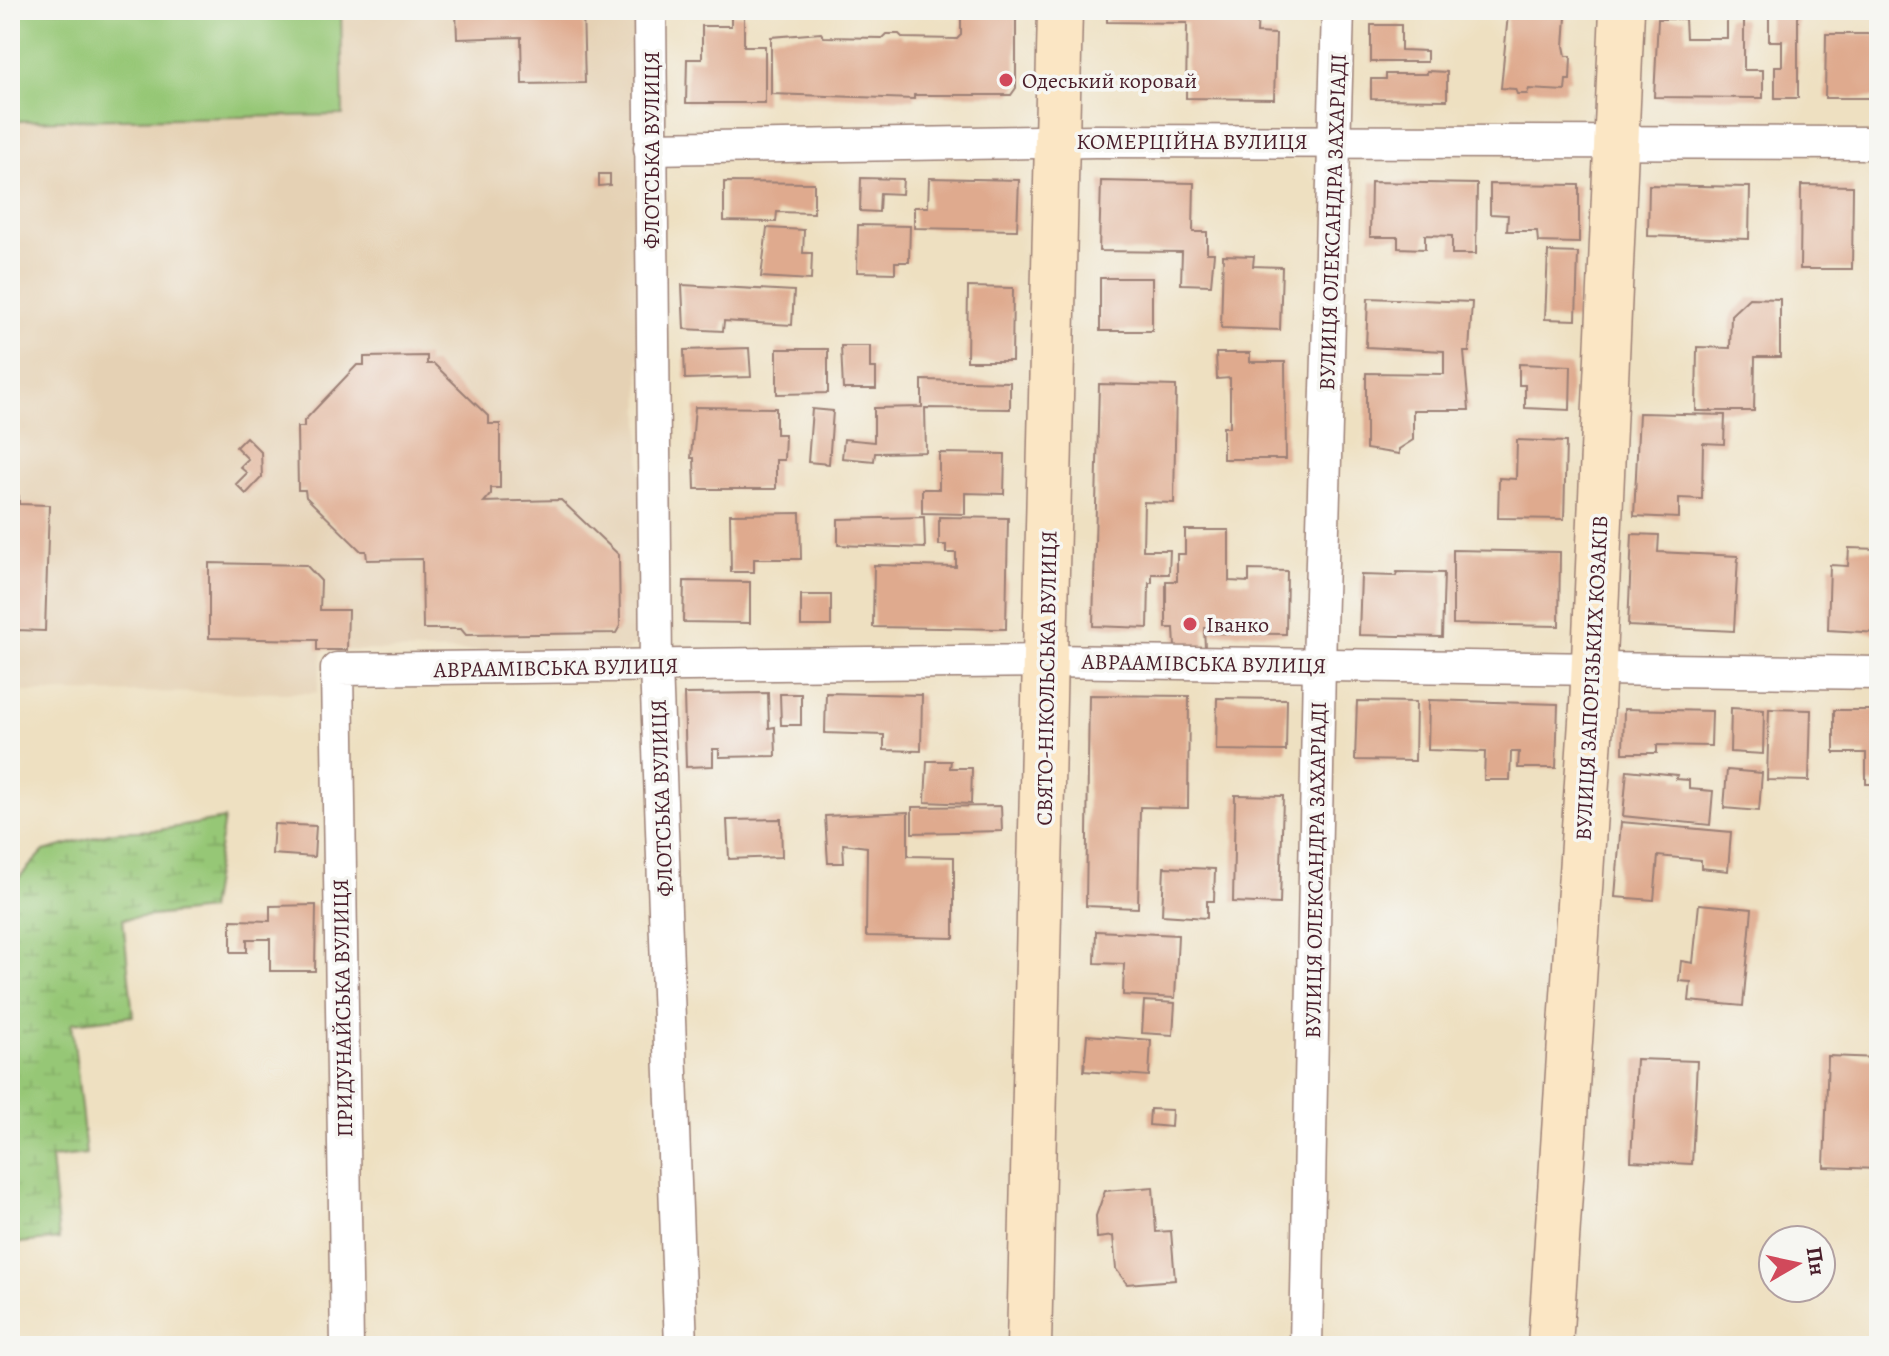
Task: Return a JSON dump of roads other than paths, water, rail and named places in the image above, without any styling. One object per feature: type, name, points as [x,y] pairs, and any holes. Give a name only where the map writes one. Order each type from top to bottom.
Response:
[{"type":"main road","name":"СВЯТО-НІКОЛЬСЬКА ВУЛИЦЯ","points":[[1029,1346],[1060,10]]},
{"type":"main road","name":"ВУЛИЦЯ ЗАПОРІЗЬКИХ КОЗАКІВ","points":[[1550,1346],[1593,669],[1622,10]]},
{"type":"street","name":"ФЛОТСЬКА ВУЛИЦЯ","points":[[650,10],[656,666],[681,1346]]},
{"type":"street","name":"ВУЛИЦЯ ОЛЕКСАНДРА ЗАХАРІАДІ","points":[[1306,1346],[1319,665],[1338,10]]},
{"type":"street","name":"КОМЕРЦІЙНА ВУЛИЦЯ","points":[[650,148],[1058,141],[1879,143]]},
{"type":"street","name":"АВРААМІВСЬКА ВУЛИЦЯ","points":[[337,669],[1047,661],[1879,673]]},
{"type":"street","name":"ПРИДУНАЙСЬКА ВУЛИЦЯ","points":[[337,669],[347,1346]]},
{"type":"place","name":"Одеський коровай","points":[[1006,80]]},
{"type":"place","name":"Іванко","points":[[1190,624]]}]
